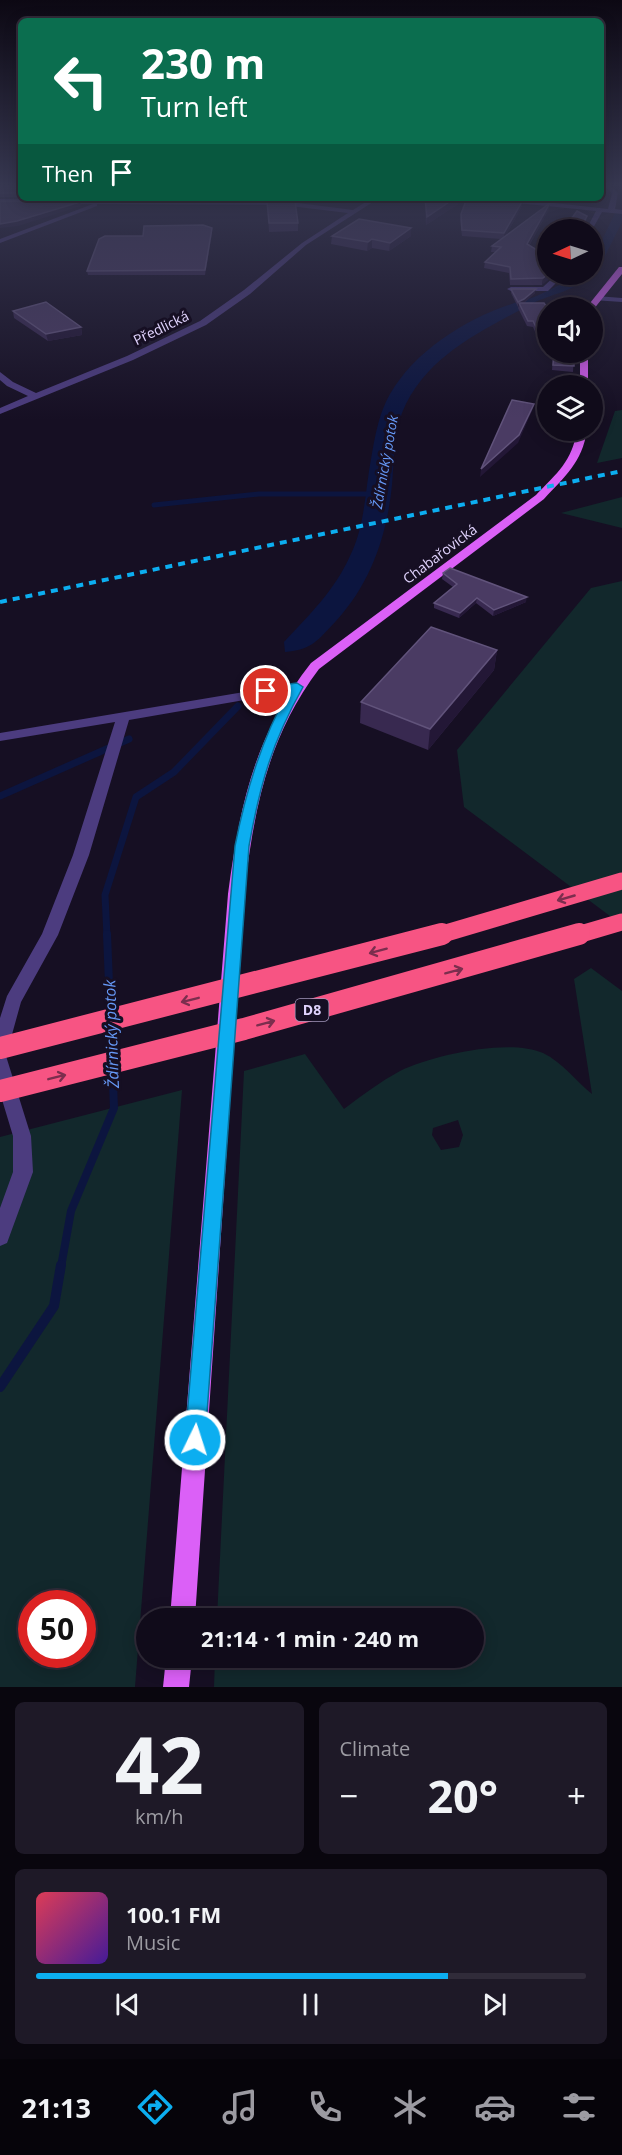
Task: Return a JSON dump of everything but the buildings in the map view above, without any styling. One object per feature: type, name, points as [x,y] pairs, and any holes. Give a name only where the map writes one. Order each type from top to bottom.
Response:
[{"type":"highway","points":[[0,1050],[458,930],[622,881]]},
{"type":"highway","name":"D8","points":[[0,1091],[244,1029],[622,922]]},
{"type":"main road","points":[[597,297],[622,269]]},
{"type":"main road","name":"Chabařovická","points":[[183,1608],[242,846],[250,801],[274,727],[297,687],[315,666],[540,497],[572,463],[580,441]]},
{"type":"main road","points":[[176,1687],[178,1668]]},
{"type":"street","name":"Předlická","points":[[0,411],[130,358],[203,322],[247,292],[282,263]]},
{"type":"street","points":[[511,289],[545,289],[550,285]]},
{"type":"street","points":[[603,299],[622,300]]},
{"type":"street","points":[[0,375],[9,384],[35,396]]},
{"type":"street","points":[[0,737],[297,687]]},
{"type":"street","points":[[0,1050],[13,1001],[50,935],[81,855],[105,783],[124,715]]},
{"type":"street","points":[[0,1062],[22,1136],[23,1172],[0,1236]]},
{"type":"green space","points":[[622,410],[622,458],[597,463],[615,411]]},
{"type":"green space","points":[[622,497],[622,528],[561,513]]},
{"type":"green space","points":[[622,581],[622,925],[464,807],[457,750],[591,588]]},
{"type":"green space","points":[[591,968],[622,991],[622,1687],[214,1687],[215,1668],[484,1668],[484,1608],[217,1608],[244,1071],[305,1054],[344,1109],[385,1080],[414,1065],[471,1050],[511,1047],[529,1049],[550,1057],[563,1066],[592,1094],[574,979]],"holes":[[[458,1120],[463,1135],[459,1147],[441,1150],[432,1135],[433,1128]]]},
{"type":"green space","points":[[182,1090],[141,1608],[136,1608],[135,1687],[0,1687],[0,1137]]},
{"type":"water","points":[[560,285],[577,285],[550,297],[537,297],[537,302],[475,335],[440,361],[412,393],[399,421],[390,504],[381,540],[368,574],[348,606],[319,639],[302,649],[285,652],[284,642],[329,591],[355,545],[362,521],[378,425],[390,394],[415,361],[449,334],[487,314]]},
{"type":"waterway","points":[[154,505],[259,494],[373,494]]},
{"type":"waterway","name":"Ždírnický potok","points":[[107,936],[105,895],[136,797],[174,772],[238,706]]},
{"type":"waterway","name":"Ždírnický potok","points":[[0,796],[129,739]]},
{"type":"waterway","name":"Ždírnický potok","points":[[61,1267],[71,1211],[114,1108],[107,934]]},
{"type":"waterway","name":"Ždírnický potok","points":[[0,1387],[54,1306],[61,1265]]},
{"type":"railway","points":[[0,602],[622,471]]},
{"type":"route","points":[[195,1440],[236,894],[242,846],[250,801],[274,727],[297,687],[266,691]]}]
